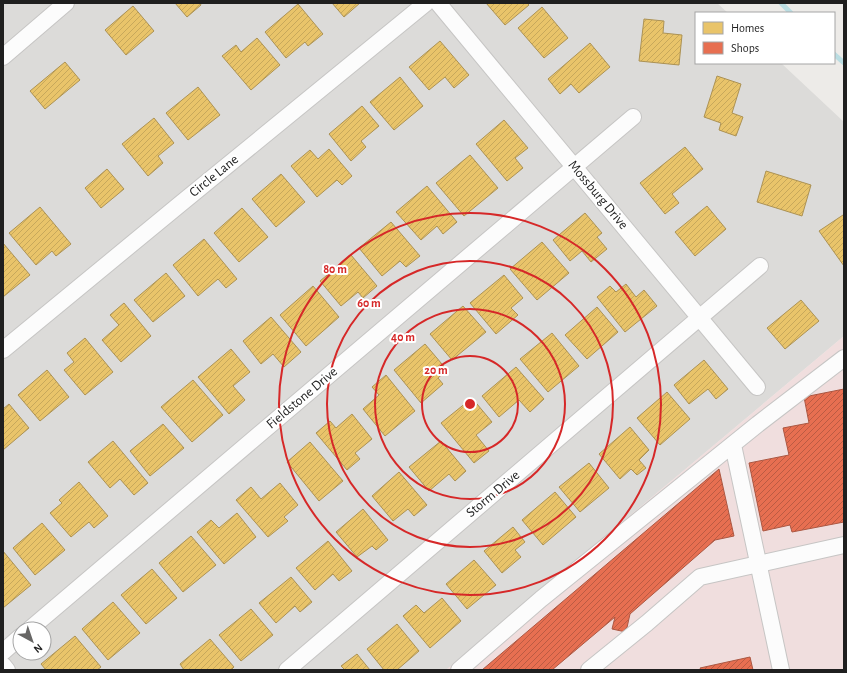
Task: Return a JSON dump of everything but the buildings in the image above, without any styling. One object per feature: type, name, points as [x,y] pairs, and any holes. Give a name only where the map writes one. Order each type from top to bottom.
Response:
[{"type":"street","points":[[3,56],[66,3]]},
{"type":"street","name":"Circle Lane","points":[[3,350],[426,3]]},
{"type":"street","name":"Mossburg Drive","points":[[438,3],[757,387]]},
{"type":"street","name":"Fieldstone Drive","points":[[39,621],[633,117]]},
{"type":"street","name":"Storm Drive","points":[[287,670],[760,266]]},
{"type":"street","points":[[459,670],[541,599],[844,358]]},
{"type":"street","points":[[733,445],[781,670]]},
{"type":"street","points":[[590,670],[700,577],[844,545]]},
{"type":"street","points":[[3,652],[12,644]]},
{"type":"street","points":[[3,666],[7,670]]},
{"type":"shaded area","points":[[3,3],[717,3],[727,12],[695,12],[695,64],[782,64],[844,122],[844,336],[446,670],[3,670]]},
{"type":"shaded area","points":[[844,336],[844,670],[446,670]]},
{"type":"waterway","points":[[781,3],[790,12]]},
{"type":"waterway","points":[[835,55],[844,63]]}]
